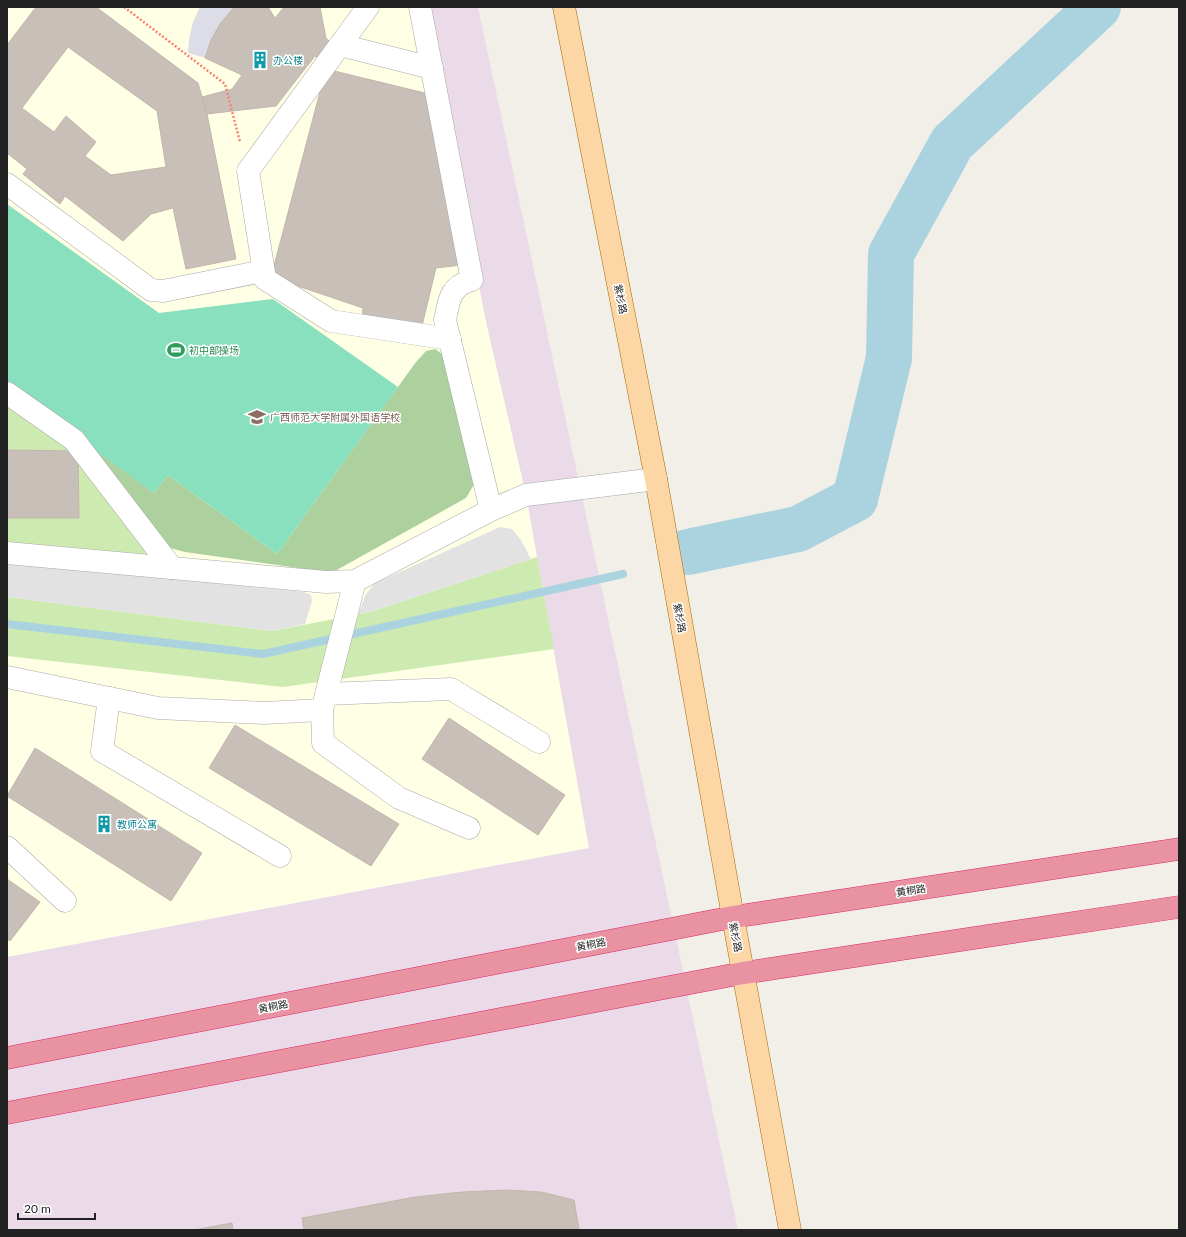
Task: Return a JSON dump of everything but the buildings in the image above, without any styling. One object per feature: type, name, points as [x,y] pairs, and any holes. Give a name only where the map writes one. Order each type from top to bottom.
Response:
[{"type":"highway","name":"黄桐路","points":[[7,1058],[732,917],[1179,849]]},
{"type":"highway","points":[[7,1113],[743,973],[1179,907]]},
{"type":"main road","name":"紫杉路","points":[[564,7],[656,479],[732,917],[790,1230]]},
{"type":"street","points":[[368,7],[248,171],[263,271],[265,279],[331,321],[450,339]]},
{"type":"street","points":[[420,7],[472,280],[461,283],[450,296],[445,320],[491,510]]},
{"type":"street","points":[[340,45],[432,68]]},
{"type":"street","points":[[7,184],[151,290],[163,291],[263,271]]},
{"type":"street","points":[[7,394],[74,440],[172,568]]},
{"type":"street","points":[[7,553],[326,582],[355,581],[491,510],[526,495],[656,479]]},
{"type":"street","points":[[355,581],[324,702],[323,743],[399,798],[470,828]]},
{"type":"street","points":[[7,677],[158,708],[264,713],[324,702],[451,689],[539,742]]},
{"type":"street","points":[[109,698],[102,751],[280,856]]},
{"type":"street","points":[[7,847],[65,901]]},
{"type":"path","points":[[124,7],[225,84],[248,171]]},
{"type":"shaded area","name":"广西师范大学附属外国语学校","points":[[7,7],[478,7],[738,1230],[7,1230]]},
{"type":"shaded area","name":"广西师范大学附属外国语学校","points":[[7,7],[425,7],[486,322],[526,495],[589,848],[7,957]]},
{"type":"shaded area","points":[[200,7],[234,7],[211,40],[205,58],[188,53],[189,39],[193,22]]},
{"type":"shaded area","points":[[500,527],[512,529],[521,540],[531,559],[370,612],[358,614],[366,594],[375,583]]},
{"type":"shaded area","points":[[7,562],[304,592],[311,595],[312,601],[305,624],[272,631],[7,597]]},
{"type":"green space","name":"初中部操场","points":[[7,204],[159,313],[273,299],[398,387],[277,554],[168,475],[154,493],[7,387]]},
{"type":"green space","points":[[435,349],[445,356],[478,471],[473,486],[466,498],[335,571],[327,572],[185,552],[170,548],[76,434],[154,493],[168,475],[277,554],[416,362],[426,351]]},
{"type":"green space","points":[[7,393],[74,440],[172,568],[7,553]]},
{"type":"green space","points":[[537,557],[554,649],[283,687],[7,656],[7,597],[272,631],[370,612]]},
{"type":"waterway","points":[[688,552],[798,529],[855,499],[889,358],[891,254],[952,143],[1098,7]]},
{"type":"waterway","points":[[7,624],[263,654],[623,574]]},
{"type":"place","name":"办公楼","points":[[260,60]]},
{"type":"place","name":"初中部操场","points":[[176,350]]},
{"type":"place","name":"广西师范大学附属外国语学校","points":[[257,417]]},
{"type":"place","name":"教师公寓","points":[[104,824]]}]
